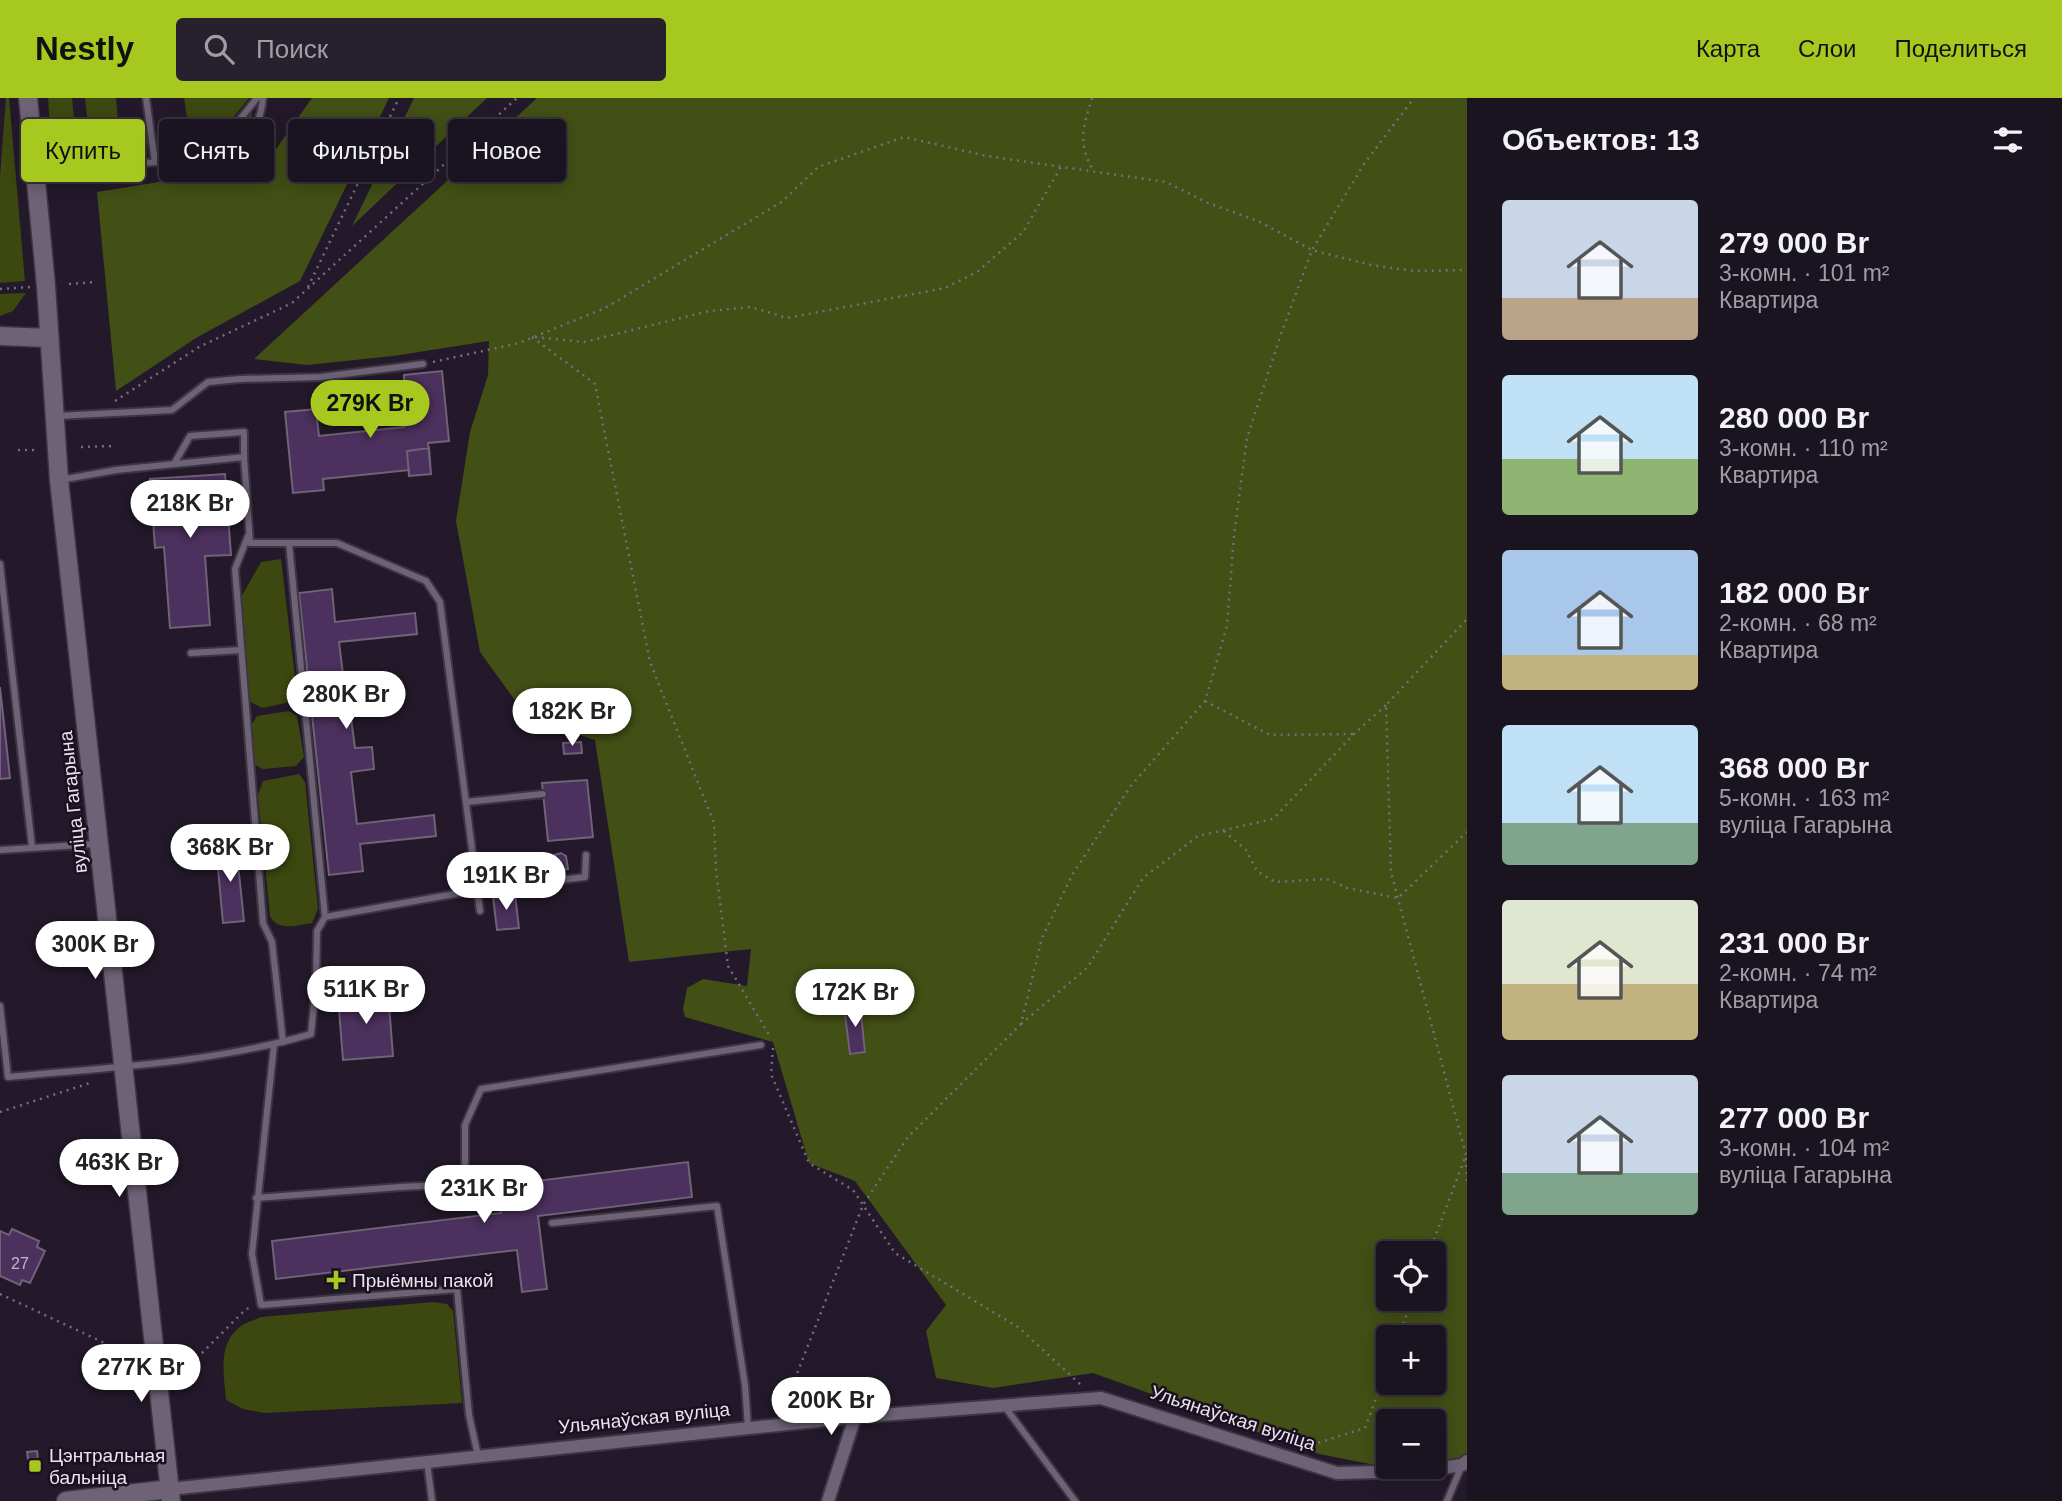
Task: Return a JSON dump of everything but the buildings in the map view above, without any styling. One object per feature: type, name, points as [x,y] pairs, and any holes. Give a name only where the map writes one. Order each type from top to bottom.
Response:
[{"type":"main road","name":"вуліца Гагарына","points":[[28,98],[30,119]]},
{"type":"main road","name":"вуліца Гагарына","points":[[36,182],[59,480],[171,1495]]},
{"type":"main road","points":[[0,336],[48,338]]},
{"type":"main road","name":"Ульянаўская вуліца","points":[[65,1501],[171,1495]]},
{"type":"street","name":"Ульянаўская вуліца","points":[[171,1495],[478,1456],[855,1417],[1095,1398],[1337,1473],[1422,1471],[1464,1463]]},
{"type":"street","points":[[828,1501],[855,1417]]},
{"type":"lane","points":[[146,98],[155,162]]},
{"type":"lane","points":[[240,119],[257,98]]},
{"type":"lane","points":[[259,119],[263,98]]},
{"type":"lane","points":[[145,163],[159,162]]},
{"type":"lane","points":[[54,416],[172,410],[208,382],[321,377],[423,364]]},
{"type":"lane","points":[[174,464],[190,436],[244,432],[250,543],[337,543],[426,581],[440,602],[480,911]]},
{"type":"lane","points":[[59,480],[116,470],[244,457]]},
{"type":"lane","points":[[248,534],[235,569],[263,923],[272,942],[283,1042]]},
{"type":"lane","points":[[0,1006],[8,1077],[184,1060],[274,1045],[311,1034],[317,931],[326,917],[289,543]]},
{"type":"lane","points":[[0,564],[32,846]]},
{"type":"lane","points":[[191,653],[241,650]]},
{"type":"lane","points":[[466,802],[543,794]]},
{"type":"lane","points":[[0,850],[99,844]]},
{"type":"lane","points":[[326,917],[477,890],[585,877],[586,855]]},
{"type":"lane","points":[[316,984],[381,976]]},
{"type":"lane","points":[[274,1045],[252,1254],[261,1305],[457,1289],[469,1415],[478,1456]]},
{"type":"lane","points":[[256,1198],[465,1184],[465,1125],[481,1089],[761,1045]]},
{"type":"lane","points":[[552,1223],[718,1206],[745,1385],[748,1428]]},
{"type":"lane","points":[[1004,1405],[1075,1501]]},
{"type":"lane","points":[[427,1462],[432,1501]]},
{"type":"lane","points":[[1447,1501],[1464,1463]]},
{"type":"path","points":[[306,290],[399,98]]},
{"type":"path","points":[[111,405],[118,397],[199,348],[292,303],[517,98]]},
{"type":"path","points":[[1092,98],[1083,127],[1084,155],[1094,172]]},
{"type":"path","points":[[1021,1024],[1042,938],[1072,875],[1130,787],[1205,701],[1227,626],[1234,535],[1247,438],[1280,337],[1312,250],[1364,163],[1415,98]]},
{"type":"path","points":[[423,364],[519,342],[605,308],[783,201],[818,167],[904,137],[987,156],[1166,182],[1208,203],[1258,221],[1312,250],[1371,265],[1414,271],[1467,270]]},
{"type":"path","points":[[532,337],[584,342],[709,311],[751,307],[787,318],[944,288],[977,272],[1023,232],[1061,167]]},
{"type":"path","points":[[69,284],[97,282]]},
{"type":"path","points":[[0,289],[30,287]]},
{"type":"path","points":[[532,337],[595,384],[650,662],[714,823],[716,870],[727,967],[773,1042],[771,1074],[809,1163],[853,1190],[895,1253],[1018,1327],[1095,1398]]},
{"type":"path","points":[[81,447],[114,446]]},
{"type":"path","points":[[18,450],[34,450]]},
{"type":"path","points":[[777,1425],[863,1205],[908,1137],[1021,1024],[1087,968],[1143,878],[1198,836],[1273,819],[1467,619]]},
{"type":"path","points":[[1205,701],[1270,735],[1354,734]]},
{"type":"path","points":[[1386,705],[1391,872],[1466,1155],[1467,1181]]},
{"type":"path","points":[[1224,830],[1246,850],[1257,871],[1275,882],[1327,879],[1347,888],[1398,898]]},
{"type":"path","points":[[1398,898],[1467,832]]},
{"type":"path","points":[[0,1112],[94,1081]]},
{"type":"path","points":[[1434,1241],[1466,1155]]},
{"type":"path","points":[[0,1294],[128,1354]]},
{"type":"path","points":[[192,1363],[246,1309],[261,1305]]},
{"type":"path","points":[[1280,1455],[1365,1428],[1377,1395]]},
{"type":"green space","points":[[6,98],[9,98],[25,281],[0,283],[0,177]]},
{"type":"green space","points":[[48,98],[72,98],[74,119],[50,119]]},
{"type":"green space","points":[[85,98],[116,98],[118,119],[87,119]]},
{"type":"green space","points":[[184,98],[249,98],[232,119],[187,119]]},
{"type":"green space","points":[[312,98],[389,98],[379,119],[297,119]]},
{"type":"green space","points":[[414,98],[487,98],[465,119],[448,119],[448,135],[434,148],[434,119],[404,119]]},
{"type":"green space","points":[[537,98],[1467,98],[1467,1457],[1446,1466],[1446,1409],[1376,1409],[1376,1465],[1319,1454],[1093,1373],[993,1388],[936,1378],[926,1331],[946,1305],[855,1181],[809,1163],[773,1042],[685,1017],[683,1009],[687,988],[703,979],[747,986],[751,949],[629,962],[595,740],[527,717],[480,652],[456,521],[470,432],[488,375],[489,341],[393,356],[307,365],[254,359],[448,180],[566,182],[566,119],[514,119]]},
{"type":"green space","points":[[288,132],[288,182],[348,182],[300,281],[196,338],[116,391],[97,192],[159,182],[274,182],[274,152]]},
{"type":"green space","points":[[373,182],[398,182],[352,226]]},
{"type":"green space","points":[[26,293],[13,311],[0,316],[0,294]]},
{"type":"green space","points":[[281,559],[296,686],[294,698],[286,703],[262,708],[245,699],[239,601],[261,562]]},
{"type":"green space","points":[[289,711],[297,716],[304,757],[296,766],[263,769],[253,764],[249,729],[257,716]]},
{"type":"green space","points":[[299,774],[305,782],[318,909],[312,923],[283,926],[273,921],[270,916],[258,795],[263,781]]},
{"type":"green space","points":[[433,1302],[447,1304],[453,1311],[462,1403],[264,1413],[243,1409],[226,1400],[225,1350],[233,1333],[245,1323],[261,1317]]},
{"type":"place","name":"Прыёмны пакой","points":[[336,1280]]},
{"type":"place","name":"Цэнтральная бальніца","points":[[35,1466]]}]
